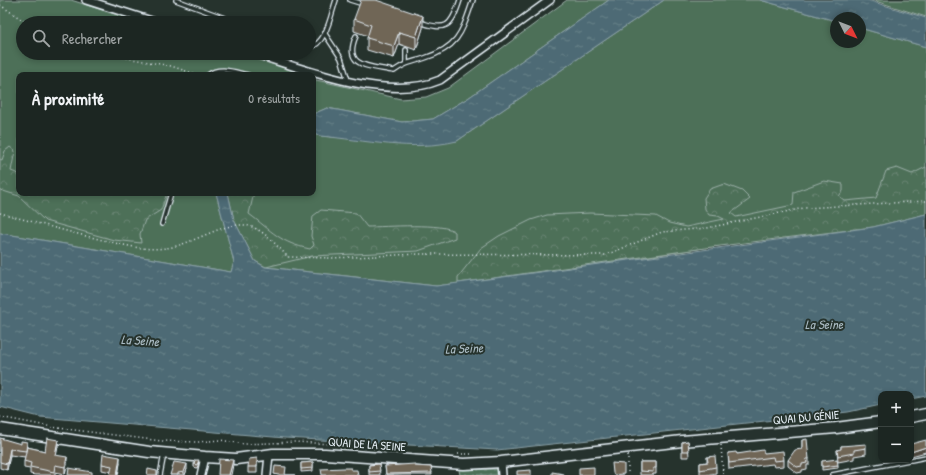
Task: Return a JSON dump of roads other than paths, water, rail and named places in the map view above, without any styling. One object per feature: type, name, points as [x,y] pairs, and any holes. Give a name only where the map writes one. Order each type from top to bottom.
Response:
[{"type":"street","points":[[86,0],[136,16]]},
{"type":"street","points":[[316,75],[394,88],[427,86],[440,80],[550,0]]},
{"type":"street","points":[[272,60],[303,72]]},
{"type":"street","points":[[914,416],[926,414]]},
{"type":"street","name":"QUAI DU GÉNIE","points":[[732,437],[836,428],[878,422]]},
{"type":"street","name":"QUAI DE LA SEINE","points":[[0,429],[205,457],[236,459],[269,455],[325,454],[464,464],[500,462],[732,437]]},
{"type":"street","points":[[266,475],[269,455]]},
{"type":"street","points":[[200,475],[205,457]]},
{"type":"street","points":[[500,462],[502,475]]},
{"type":"lane","points":[[176,0],[219,16]]},
{"type":"lane","points":[[316,45],[323,40],[336,0]]},
{"type":"lane","points":[[350,0],[371,7]]},
{"type":"lane","points":[[414,21],[436,28],[442,28],[450,23],[455,16],[460,0]]},
{"type":"lane","points":[[356,36],[351,47],[354,58],[360,64],[394,71],[406,63],[424,59],[440,52],[458,40],[473,0]]},
{"type":"lane","points":[[325,34],[341,58],[348,80]]},
{"type":"lane","points":[[406,50],[406,63]]},
{"type":"lane","points":[[212,72],[225,70],[234,72]]},
{"type":"lane","points":[[162,224],[170,196]]},
{"type":"lane","points":[[160,475],[164,452]]},
{"type":"lane","points":[[914,459],[926,457]]},
{"type":"lane","points":[[832,475],[894,463]]},
{"type":"water","points":[[609,0],[664,0],[457,141],[440,144],[406,145],[320,136],[316,134],[316,113],[327,108],[402,122],[433,119],[468,98]]},
{"type":"water","points":[[760,0],[867,0],[926,18],[926,47],[866,30],[866,12],[830,12],[830,19]]},
{"type":"water","name":"La Seine","points":[[217,196],[229,196],[234,220],[255,261],[265,267],[436,286],[873,227],[926,214],[926,396],[914,398],[914,391],[878,391],[878,406],[848,412],[497,450],[285,438],[40,417],[0,407],[0,233],[231,272],[234,262]]}]
